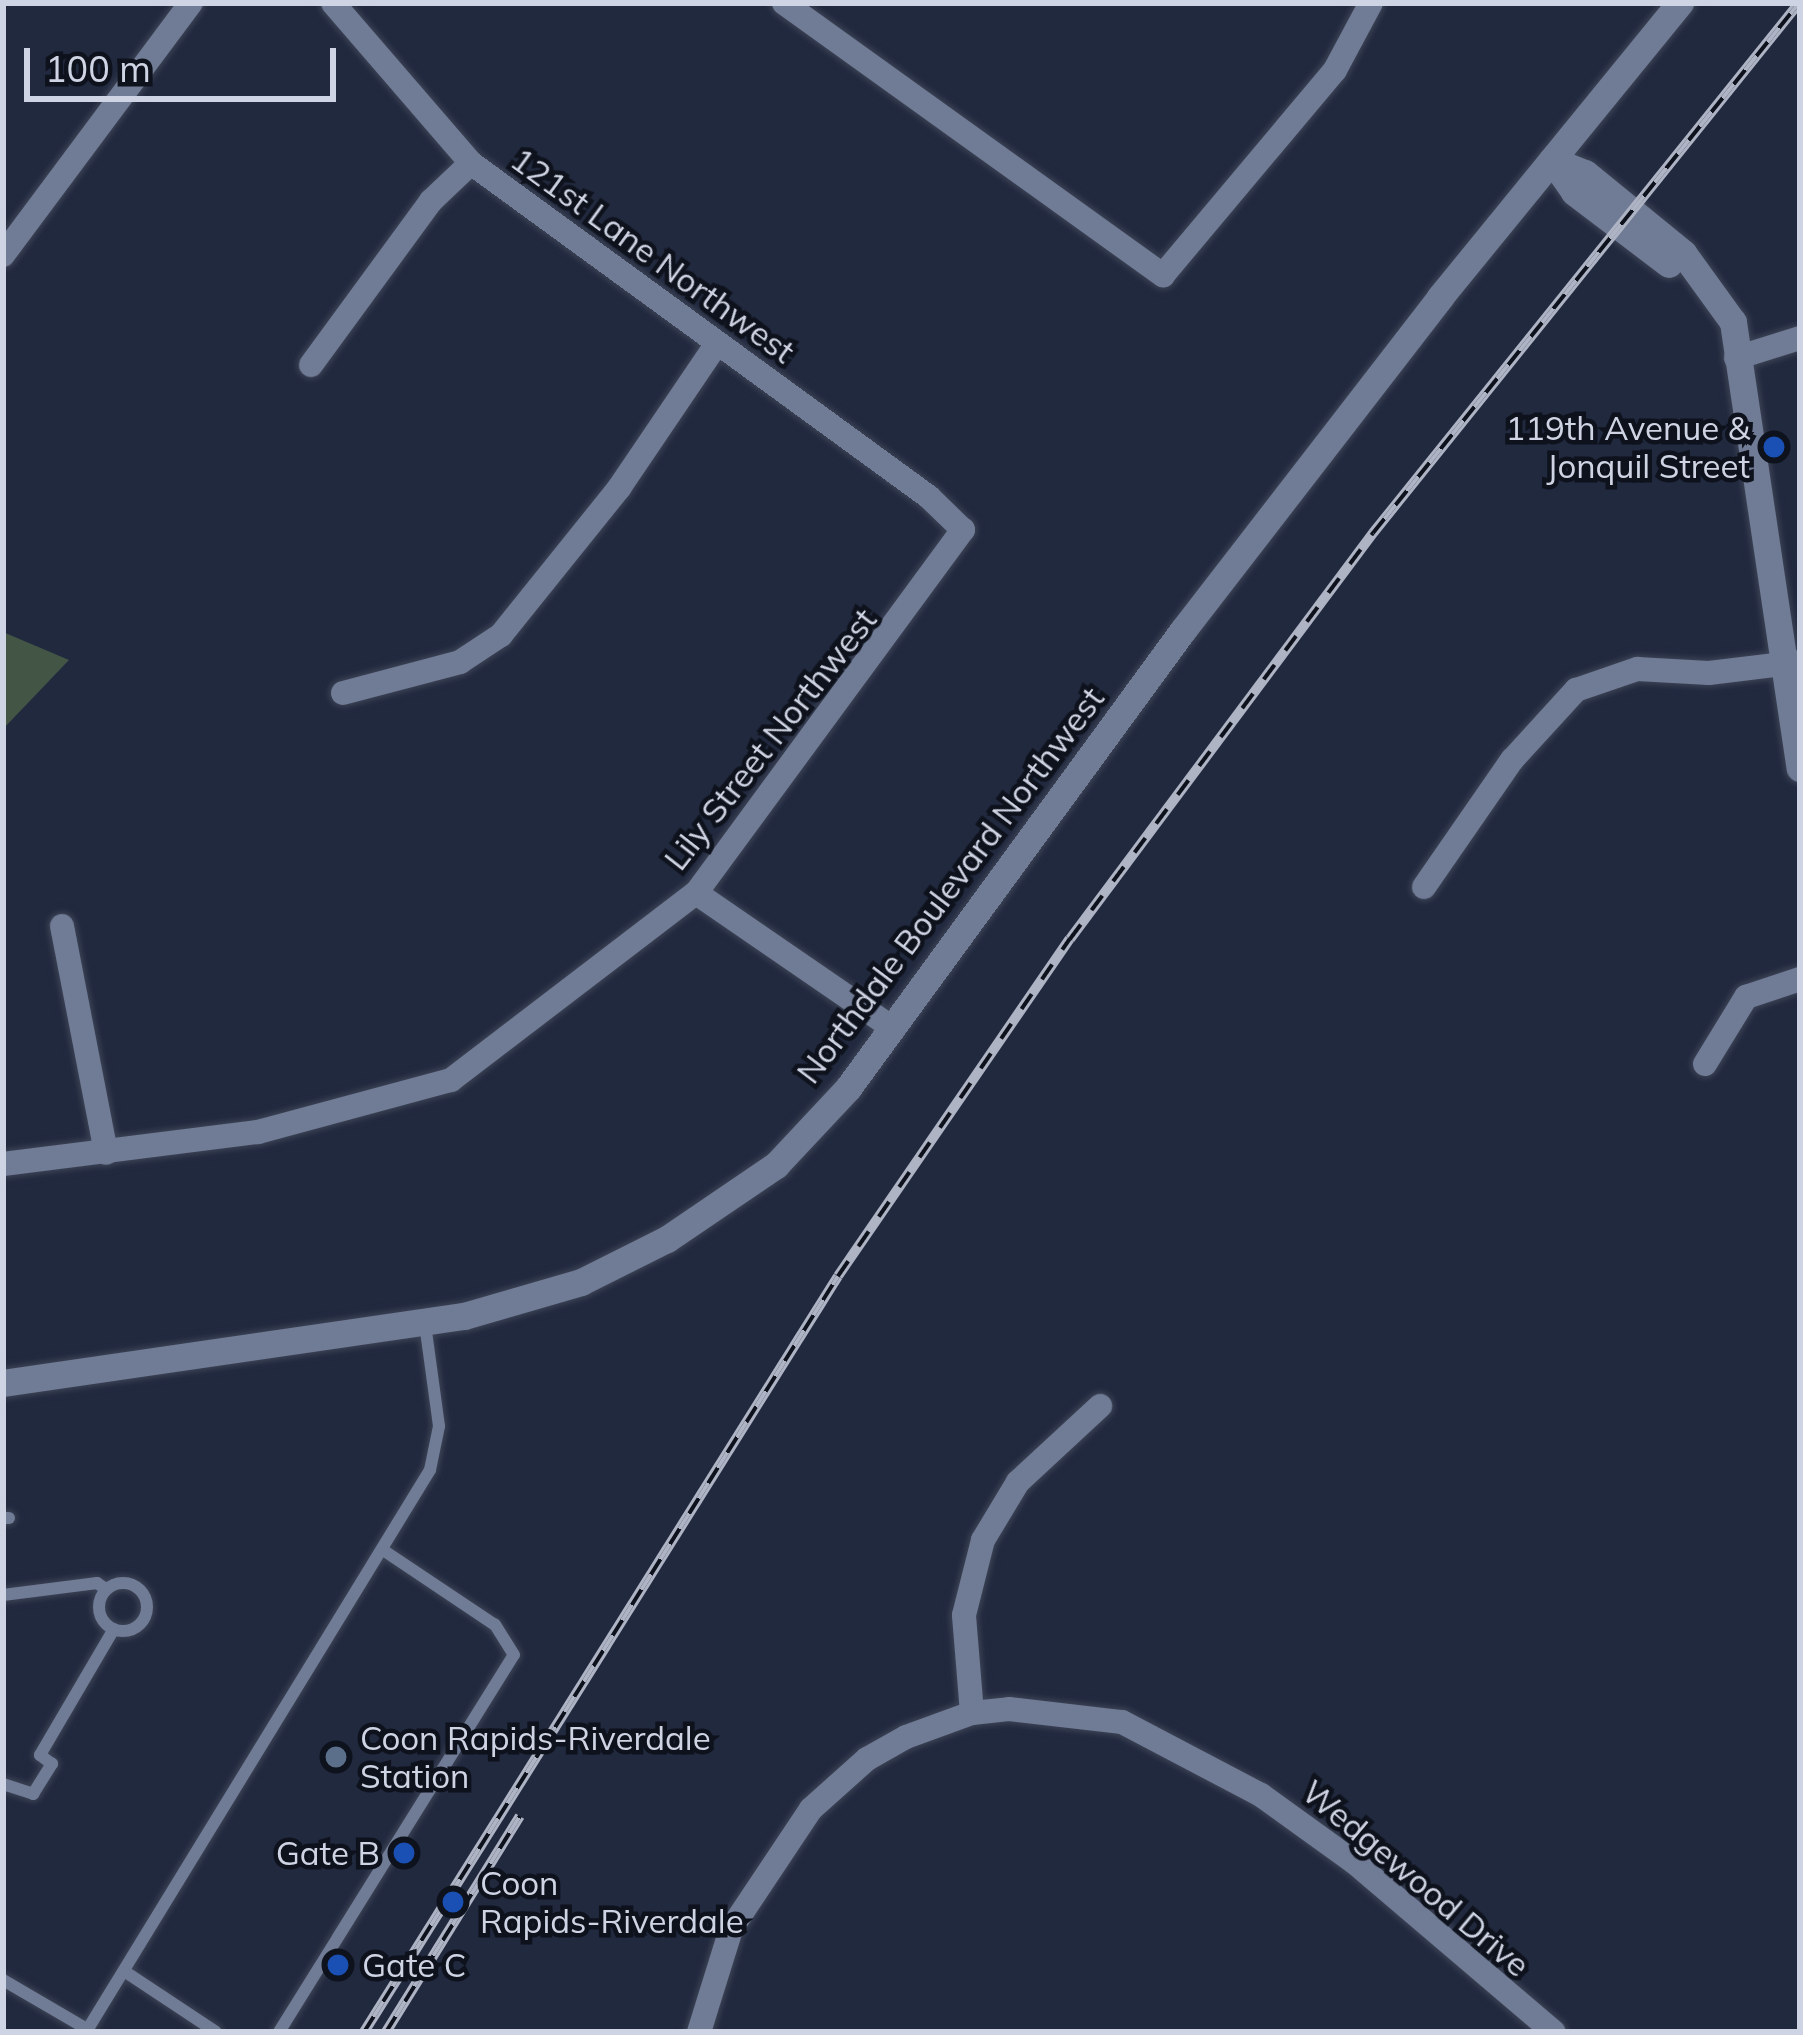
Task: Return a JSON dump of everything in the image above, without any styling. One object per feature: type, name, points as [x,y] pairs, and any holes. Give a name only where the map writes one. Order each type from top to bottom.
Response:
[{"type":"street","points":[[3,255],[190,3]]},
{"type":"street","name":"121st Lane Northwest","points":[[333,3],[471,164],[929,497],[963,530]]},
{"type":"street","points":[[784,3],[1163,275],[1335,70],[1360,8]]},
{"type":"street","name":"Northdale Boulevard Northwest","points":[[3,1383],[425,1323],[580,1282],[667,1239],[776,1165],[894,1028],[1183,630],[1680,3]]},
{"type":"street","points":[[1552,160],[1574,192],[1683,277],[1736,358],[1792,663],[1800,768]]},
{"type":"street","points":[[311,364],[431,201],[471,164]]},
{"type":"street","points":[[1736,358],[1800,338]]},
{"type":"street","points":[[344,693],[460,662],[501,635],[619,488],[717,343]]},
{"type":"street","name":"Lily Street Northwest","points":[[3,1164],[278,1128],[451,1080],[696,893],[963,530]]},
{"type":"street","points":[[1424,886],[1512,760],[1576,690],[1637,669],[1694,674],[1792,663]]},
{"type":"street","points":[[696,893],[894,1028]]},
{"type":"street","points":[[62,926],[106,1153]]},
{"type":"street","points":[[1706,1064],[1746,998],[1800,979]]},
{"type":"street","points":[[972,1713],[964,1615],[983,1540],[1018,1482],[1100,1406]]},
{"type":"street","name":"Wedgewood Drive","points":[[699,2032],[731,1929],[811,1809],[867,1759],[972,1713],[1087,1714],[1207,1763],[1307,1825],[1554,2032]]},
{"type":"lane","points":[[3,1981],[87,2031],[386,1552],[430,1470],[439,1426],[425,1323]]},
{"type":"lane","points":[[279,2032],[514,1655],[474,1611],[386,1552]]},
{"type":"lane","points":[[3,1595],[97,1582],[106,1589],[136,1586],[148,1606],[137,1627],[114,1629]]},
{"type":"lane","points":[[106,1589],[99,1611],[114,1629]]},
{"type":"lane","points":[[3,1784],[33,1793],[52,1764],[40,1755],[114,1629]]},
{"type":"lane","points":[[124,1971],[216,2032]]},
{"type":"green space","points":[[3,632],[69,660],[3,729]]},
{"type":"railway","points":[[364,2032],[838,1276],[1070,939],[1373,533],[1799,3]]},
{"type":"railway","points":[[386,2032],[520,1816]]},
{"type":"place","name":"119th Avenue & Jonquil Street","points":[[1774,447]]},
{"type":"place","name":"Coon Rapids-Riverdale Station","points":[[336,1757]]},
{"type":"place","name":"Gate B","points":[[404,1853]]},
{"type":"place","name":"Coon Rapids-Riverdale","points":[[453,1902]]},
{"type":"place","name":"Gate C","points":[[338,1965]]}]
